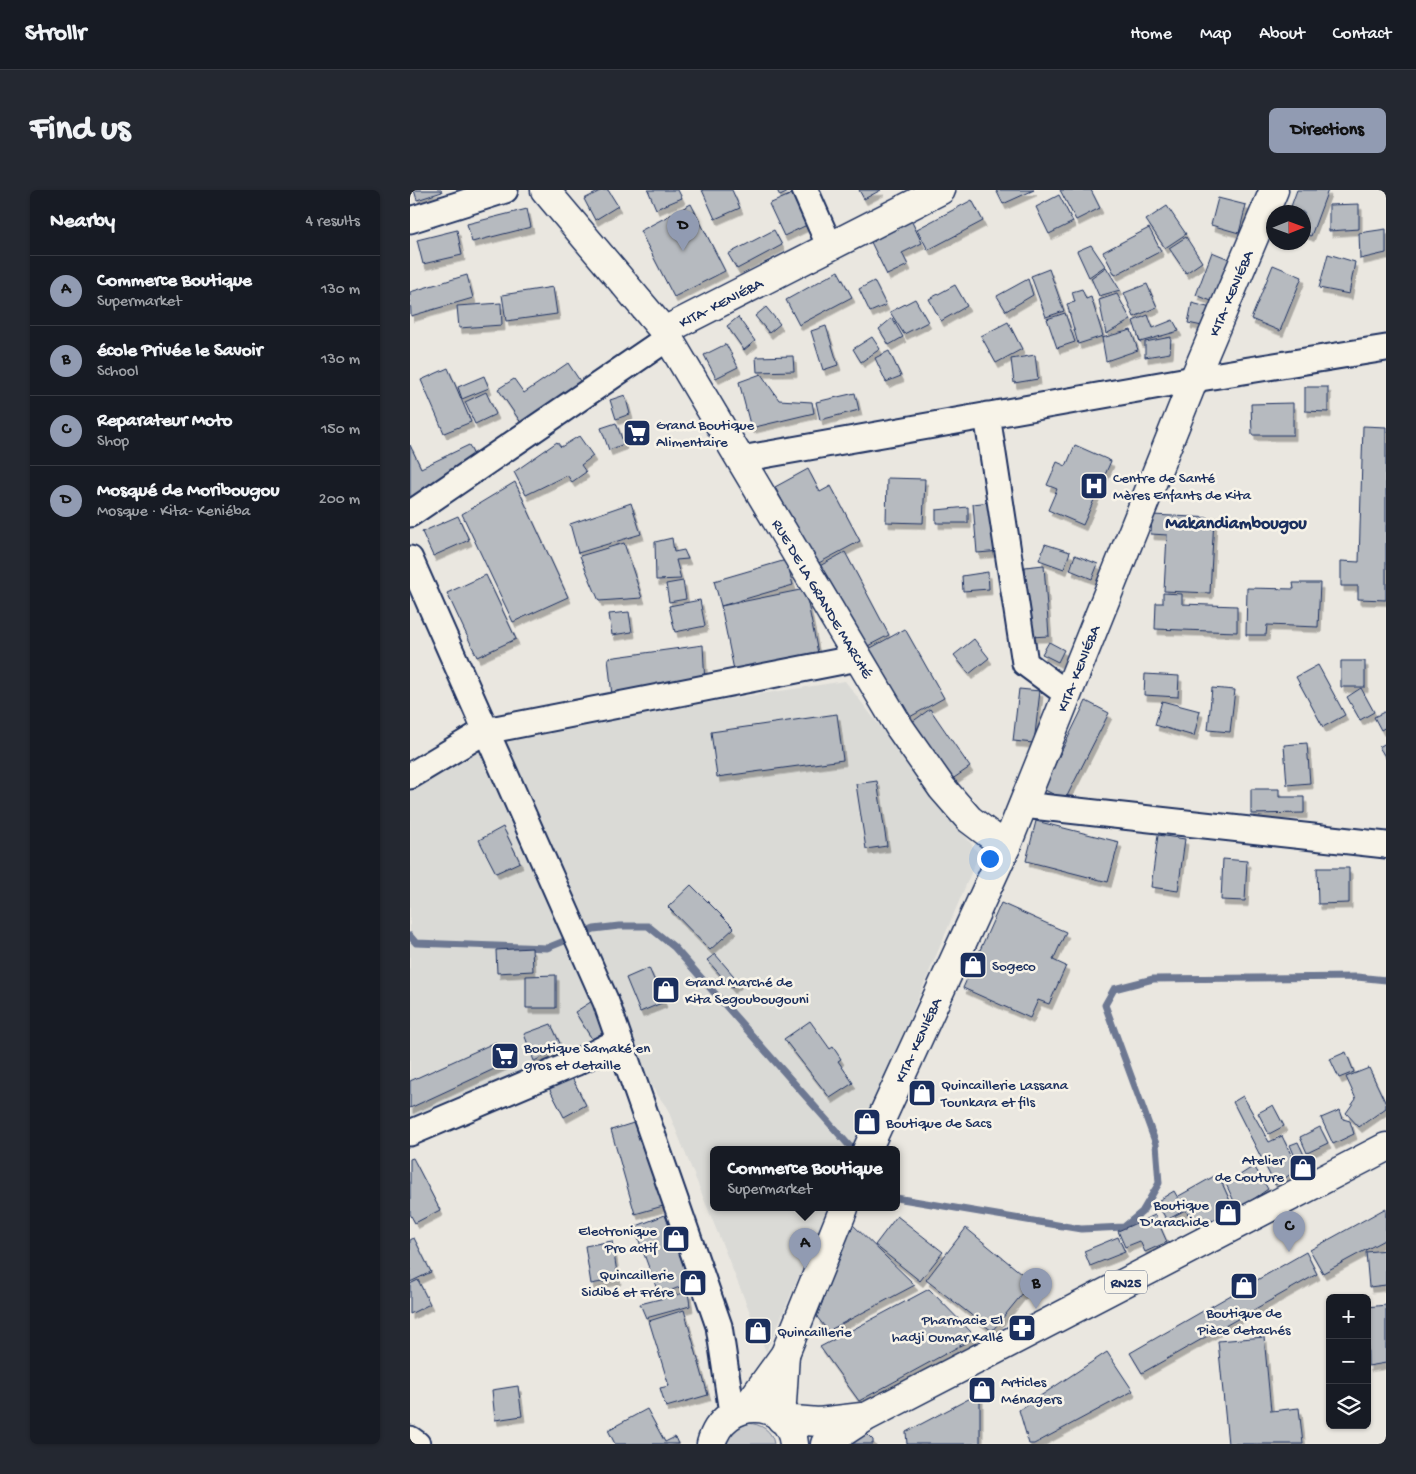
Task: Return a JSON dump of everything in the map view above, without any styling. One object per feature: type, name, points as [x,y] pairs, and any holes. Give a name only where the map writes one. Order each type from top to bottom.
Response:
[{"type":"main road","name":"KITA- KENIÉBA","points":[[544,190],[666,334],[941,190]]},
{"type":"main road","name":"KITA- KENIÉBA","points":[[869,1146],[1006,847],[1194,379],[1274,190]]},
{"type":"main road","name":"RUE DE LA GRANDE MARCHÉ","points":[[666,334],[900,728],[942,788],[969,819],[1006,847]]},
{"type":"main road","name":"RN25","points":[[825,1444],[866,1417],[1386,1147]]},
{"type":"main road","points":[[739,1411],[785,1354],[843,1211]]},
{"type":"main road","points":[[781,1419],[785,1354]]},
{"type":"main road","points":[[711,1444],[714,1433],[721,1421],[739,1411],[759,1408],[771,1412],[781,1419],[789,1429],[794,1444]]},
{"type":"main road","name":"RN25","points":[[781,1419],[819,1422],[866,1417]]},
{"type":"street","points":[[410,220],[504,190]]},
{"type":"street","points":[[806,190],[830,247]]},
{"type":"street","points":[[410,514],[666,334]]},
{"type":"street","points":[[741,458],[1194,379],[1386,348]]},
{"type":"street","points":[[987,415],[1025,663],[1067,694]]},
{"type":"street","points":[[410,559],[606,1002],[719,1326],[739,1411]]},
{"type":"street","points":[[410,776],[485,731],[858,658]]},
{"type":"street","points":[[1023,805],[1386,845]]},
{"type":"street","points":[[410,1133],[575,1063],[619,1041]]},
{"type":"street","points":[[410,1439],[417,1444]]},
{"type":"shaded area","name":"Grand Marché de Kita Segoubougouni","points":[[845,681],[979,854],[856,1146],[710,1146],[710,1211],[828,1211],[766,1352],[667,1108],[619,1041],[410,1133],[410,781],[489,736]]},
{"type":"shaded area","points":[[747,1423],[757,1425],[768,1431],[774,1444],[726,1444],[734,1430]]},
{"type":"building","points":[[414,190],[441,190],[442,192],[417,200]]},
{"type":"building","points":[[602,190],[608,190],[618,206],[595,220],[584,199]]},
{"type":"building","points":[[648,190],[678,190],[682,198],[656,209]]},
{"type":"building","points":[[702,190],[732,190],[740,208],[715,219]]},
{"type":"building","points":[[777,190],[793,190],[780,196]]},
{"type":"building","points":[[859,190],[881,190],[864,199]]},
{"type":"building","points":[[996,190],[1034,190],[1003,204]]},
{"type":"building","points":[[1060,190],[1091,190],[1100,208],[1076,220]]},
{"type":"building","points":[[1297,190],[1328,190],[1311,236],[1311,205],[1292,205]]},
{"type":"building","points":[[792,194],[807,225],[784,236],[769,204]]},
{"type":"building","points":[[1059,195],[1073,222],[1049,234],[1036,207]]},
{"type":"building","points":[[1218,198],[1246,205],[1239,233],[1211,225]]},
{"type":"building","points":[[972,200],[983,221],[928,250],[917,229]]},
{"type":"building","points":[[691,204],[725,271],[674,297],[640,231]]},
{"type":"building","points":[[1359,204],[1359,229],[1329,231],[1329,205]]},
{"type":"building","points":[[1167,206],[1186,234],[1165,248],[1146,220]]},
{"type":"building","points":[[527,209],[531,227],[472,242],[467,224]]},
{"type":"building","points":[[911,220],[922,243],[902,253],[908,265],[887,275],[870,240]]},
{"type":"building","points":[[1149,228],[1161,251],[1115,275],[1103,252]]},
{"type":"building","points":[[1386,229],[1386,253],[1360,259],[1359,233]]},
{"type":"building","points":[[457,230],[462,255],[423,264],[417,240]]},
{"type":"building","points":[[774,230],[782,245],[737,269],[728,254]]},
{"type":"building","points":[[1186,237],[1202,262],[1186,273],[1169,248]]},
{"type":"building","points":[[1091,245],[1105,266],[1089,277],[1077,251]]},
{"type":"building","points":[[1212,252],[1229,259],[1214,302],[1196,295]]},
{"type":"building","points":[[1328,254],[1355,262],[1349,294],[1319,288]]},
{"type":"building","points":[[1273,265],[1302,277],[1280,331],[1251,319]]},
{"type":"building","points":[[1106,267],[1120,290],[1099,296],[1091,278]]},
{"type":"building","points":[[1049,269],[1064,311],[1046,317],[1031,276]]},
{"type":"building","points":[[838,271],[852,297],[799,325],[786,300]]},
{"type":"building","points":[[467,275],[473,298],[411,316],[410,292]]},
{"type":"building","points":[[1028,279],[1033,295],[1006,311],[997,296]]},
{"type":"building","points":[[874,281],[886,305],[870,312],[859,289]]},
{"type":"building","points":[[1147,284],[1157,307],[1134,317],[1124,293]]},
{"type":"building","points":[[955,285],[967,306],[941,321],[929,299]]},
{"type":"building","points":[[553,287],[557,314],[506,321],[502,295]]},
{"type":"building","points":[[1082,289],[1086,299],[1091,297],[1103,336],[1078,344],[1067,304],[1075,302],[1072,292]]},
{"type":"building","points":[[1117,294],[1131,320],[1106,334],[1099,300]]},
{"type":"building","points":[[915,299],[928,322],[904,334],[890,312]]},
{"type":"building","points":[[501,303],[502,325],[459,328],[457,306]]},
{"type":"building","points":[[1192,303],[1211,308],[1207,327],[1188,323]]},
{"type":"building","points":[[766,307],[780,324],[769,333],[755,316]]},
{"type":"building","points":[[1065,313],[1075,342],[1057,348],[1047,319]]},
{"type":"building","points":[[1148,315],[1153,328],[1173,320],[1179,331],[1140,342],[1133,321]]},
{"type":"building","points":[[738,317],[755,341],[744,350],[727,326]]},
{"type":"building","points":[[892,318],[903,337],[889,345],[879,329]]},
{"type":"building","points":[[1008,322],[1022,349],[996,363],[981,336]]},
{"type":"building","points":[[826,326],[838,365],[823,370],[811,331]]},
{"type":"building","points":[[1131,330],[1138,350],[1106,361],[1102,338]]},
{"type":"building","points":[[872,337],[880,349],[861,362],[853,349]]},
{"type":"building","points":[[1171,337],[1170,353],[1145,357],[1145,342]]},
{"type":"building","points":[[726,344],[738,367],[716,378],[704,355]]},
{"type":"building","points":[[889,351],[901,376],[886,382],[875,358]]},
{"type":"building","points":[[1035,355],[1038,379],[1014,383],[1011,359]]},
{"type":"building","points":[[793,356],[794,371],[757,372],[756,357]]},
{"type":"building","points":[[568,363],[586,390],[526,430],[498,389],[514,379],[524,393]]},
{"type":"building","points":[[448,368],[471,422],[444,433],[421,380]]},
{"type":"building","points":[[761,374],[779,400],[812,402],[814,413],[751,428],[739,382]]},
{"type":"building","points":[[484,376],[489,388],[462,399],[458,387]]},
{"type":"building","points":[[1305,387],[1328,387],[1328,412],[1305,411]]},
{"type":"building","points":[[486,392],[496,414],[475,424],[465,402]]},
{"type":"building","points":[[855,393],[859,410],[820,420],[816,402]]},
{"type":"building","points":[[625,395],[630,414],[616,419],[610,400]]},
{"type":"building","points":[[1293,403],[1293,435],[1252,435],[1251,404]]},
{"type":"building","points":[[616,423],[624,444],[609,450],[601,428]]},
{"type":"building","points":[[1363,426],[1386,427],[1386,600],[1358,599],[1358,586],[1341,586],[1341,561],[1359,562]]},
{"type":"building","points":[[579,436],[593,456],[581,465],[586,472],[572,482],[567,475],[526,495],[514,472],[557,442],[561,447]]},
{"type":"building","points":[[410,445],[421,468],[469,445],[479,466],[410,503]]},
{"type":"building","points":[[1075,445],[1111,461],[1083,525],[1048,510],[1057,489],[1047,485],[1057,462],[1066,466]]},
{"type":"building","points":[[808,469],[820,492],[831,486],[860,541],[815,565],[775,487]]},
{"type":"building","points":[[887,478],[925,479],[923,523],[886,522]]},
{"type":"building","points":[[515,482],[568,597],[513,622],[462,514]]},
{"type":"building","points":[[998,501],[1002,551],[977,553],[973,504]]},
{"type":"building","points":[[631,503],[641,534],[578,553],[570,524]]},
{"type":"building","points":[[968,507],[968,523],[936,523],[936,510]]},
{"type":"building","points":[[1152,515],[1214,518],[1210,593],[1164,591],[1167,535],[1151,534]]},
{"type":"building","points":[[458,516],[469,540],[433,556],[422,532]]},
{"type":"building","points":[[672,538],[674,552],[684,550],[688,559],[676,560],[681,579],[656,580],[655,542]]},
{"type":"building","points":[[624,543],[642,598],[599,601],[580,556]]},
{"type":"building","points":[[1045,544],[1070,552],[1064,569],[1039,560]]},
{"type":"building","points":[[845,552],[889,635],[860,650],[816,568]]},
{"type":"building","points":[[1075,555],[1098,564],[1092,579],[1070,570]]},
{"type":"building","points":[[786,560],[793,585],[721,606],[714,581]]},
{"type":"building","points":[[1044,565],[1049,636],[1029,637],[1025,567]]},
{"type":"building","points":[[988,572],[989,589],[963,591],[962,576]]},
{"type":"building","points":[[486,575],[516,639],[477,657],[447,593]]},
{"type":"building","points":[[683,581],[686,599],[669,602],[666,584]]},
{"type":"building","points":[[1293,583],[1320,583],[1318,627],[1267,625],[1266,635],[1246,635],[1247,588],[1294,589]]},
{"type":"building","points":[[805,589],[819,658],[735,675],[721,606]]},
{"type":"building","points":[[1163,593],[1182,594],[1182,604],[1237,606],[1237,632],[1155,629],[1156,603],[1163,603]]},
{"type":"building","points":[[700,600],[705,626],[675,632],[669,606]]},
{"type":"building","points":[[629,612],[632,632],[612,635],[609,614]]},
{"type":"building","points":[[905,629],[944,698],[908,718],[869,649]]},
{"type":"building","points":[[974,639],[989,658],[969,674],[954,655]]},
{"type":"building","points":[[1049,642],[1064,650],[1058,662],[1042,654]]},
{"type":"building","points":[[703,645],[705,685],[612,696],[608,658]]},
{"type":"building","points":[[1341,661],[1365,661],[1365,687],[1341,687]]},
{"type":"building","points":[[1318,665],[1345,715],[1323,727],[1296,677]]},
{"type":"building","points":[[1145,674],[1179,676],[1178,697],[1144,695]]},
{"type":"building","points":[[1212,688],[1235,690],[1230,732],[1208,730]]},
{"type":"building","points":[[1361,688],[1374,712],[1360,720],[1347,697]]},
{"type":"building","points":[[1019,689],[1040,691],[1034,743],[1013,741]]},
{"type":"building","points":[[1086,701],[1109,713],[1065,800],[1043,789]]},
{"type":"building","points":[[1162,701],[1200,711],[1194,736],[1155,725]]},
{"type":"building","points":[[930,709],[970,767],[948,782],[908,725]]},
{"type":"building","points":[[1386,711],[1386,727],[1381,730],[1374,717]]},
{"type":"building","points":[[837,714],[843,760],[717,777],[711,732]]},
{"type":"building","points":[[1307,743],[1310,783],[1287,785],[1284,745]]},
{"type":"building","points":[[1386,743],[1386,758],[1379,747]]},
{"type":"building","points":[[877,781],[887,846],[866,849],[856,784]]},
{"type":"building","points":[[1251,789],[1279,789],[1279,797],[1304,797],[1304,813],[1251,814]]},
{"type":"building","points":[[1036,821],[1119,842],[1108,882],[1026,861]]},
{"type":"building","points":[[503,827],[520,862],[496,873],[479,840]]},
{"type":"building","points":[[1158,835],[1185,839],[1178,891],[1151,887]]},
{"type":"building","points":[[1223,859],[1247,861],[1245,901],[1221,900]]},
{"type":"building","points":[[1317,868],[1349,868],[1349,903],[1318,904]]},
{"type":"building","points":[[691,885],[734,928],[710,950],[668,907]]},
{"type":"building","points":[[1001,903],[1066,932],[1053,960],[1066,966],[1049,1004],[1038,1000],[1030,1018],[963,988]]},
{"type":"building","points":[[532,948],[533,971],[497,973],[496,950]]},
{"type":"building","points":[[715,954],[739,982],[732,988],[707,960]]},
{"type":"building","points":[[649,968],[664,1002],[640,1012],[626,978]]},
{"type":"building","points":[[556,975],[556,1008],[526,1008],[526,976]]},
{"type":"building","points":[[597,998],[614,1026],[592,1039],[575,1012]]},
{"type":"building","points":[[810,1021],[830,1049],[833,1047],[841,1059],[838,1061],[853,1083],[830,1098],[784,1039]]},
{"type":"building","points":[[551,1024],[562,1048],[534,1061],[524,1034]]},
{"type":"building","points":[[496,1042],[505,1064],[410,1108],[410,1081]]},
{"type":"building","points":[[1346,1052],[1354,1072],[1339,1078],[1330,1059]]},
{"type":"building","points":[[1369,1068],[1386,1104],[1386,1108],[1359,1127],[1346,1113],[1356,1099],[1346,1077]]},
{"type":"building","points":[[568,1070],[586,1105],[564,1117],[548,1086]]},
{"type":"building","points":[[1243,1096],[1269,1142],[1282,1136],[1298,1169],[1275,1185],[1233,1102]]},
{"type":"building","points":[[1273,1105],[1284,1126],[1269,1134],[1258,1113]]},
{"type":"building","points":[[1340,1110],[1343,1119],[1350,1121],[1354,1134],[1333,1144],[1321,1118]]},
{"type":"building","points":[[640,1121],[663,1206],[635,1214],[611,1130]]},
{"type":"building","points":[[1320,1127],[1328,1143],[1307,1153],[1300,1137]]},
{"type":"building","points":[[1298,1142],[1304,1155],[1296,1159],[1290,1145]]},
{"type":"building","points":[[413,1158],[440,1210],[415,1223],[410,1214],[410,1159]]},
{"type":"building","points":[[1254,1166],[1268,1189],[1238,1210],[1226,1184]]},
{"type":"building","points":[[1218,1174],[1234,1210],[1200,1233],[1177,1197]]},
{"type":"building","points":[[1174,1191],[1185,1210],[1167,1220],[1156,1202]]},
{"type":"building","points":[[1386,1208],[1386,1239],[1323,1273],[1310,1250]]},
{"type":"building","points":[[665,1215],[690,1283],[659,1295],[634,1227]]},
{"type":"building","points":[[1155,1215],[1167,1242],[1145,1252],[1140,1241],[1125,1247],[1118,1231]]},
{"type":"building","points":[[897,1216],[943,1252],[920,1281],[875,1245]]},
{"type":"building","points":[[851,1223],[915,1285],[828,1331],[817,1317]]},
{"type":"building","points":[[966,1228],[1032,1282],[992,1331],[926,1280]]},
{"type":"building","points":[[1118,1237],[1125,1252],[1090,1266],[1084,1251]]},
{"type":"building","points":[[414,1238],[431,1272],[410,1282],[410,1240]]},
{"type":"building","points":[[612,1241],[618,1279],[591,1284],[585,1246]]},
{"type":"building","points":[[1386,1250],[1386,1285],[1369,1287],[1366,1252]]},
{"type":"building","points":[[1306,1252],[1317,1274],[1142,1373],[1130,1353]]},
{"type":"building","points":[[418,1280],[430,1304],[410,1314],[410,1284]]},
{"type":"building","points":[[929,1289],[976,1337],[859,1401],[820,1347]]},
{"type":"building","points":[[688,1292],[690,1306],[646,1318],[640,1304]]},
{"type":"building","points":[[1386,1305],[1386,1363],[1371,1366],[1371,1339],[1371,1307]]},
{"type":"building","points":[[684,1310],[708,1395],[666,1407],[660,1388],[669,1386],[649,1321]]},
{"type":"building","points":[[1264,1337],[1271,1411],[1299,1408],[1303,1444],[1228,1444],[1218,1341]]},
{"type":"building","points":[[1107,1352],[1133,1391],[1034,1444],[1029,1444],[1019,1410]]},
{"type":"building","points":[[518,1386],[522,1416],[495,1420],[492,1390]]},
{"type":"building","points":[[980,1393],[980,1444],[907,1444],[906,1432]]},
{"type":"building","points":[[647,1409],[665,1442],[675,1437],[678,1444],[615,1444],[608,1430]]},
{"type":"building","points":[[864,1431],[873,1440],[873,1444],[848,1444]]},
{"type":"waterway","points":[[410,936],[416,943],[547,948],[594,929],[619,926],[648,926],[674,947],[849,1146]]},
{"type":"waterway","points":[[900,1199],[1081,1229],[1124,1227],[1142,1212],[1159,1183],[1156,1144],[1105,1005],[1114,989],[1153,979],[1357,977],[1386,980]]},
{"type":"place","name":"Mosqué de Moribougou","points":[[683,251]]},
{"type":"place","name":"Grand Boutique Alimentaire","points":[[637,433]]},
{"type":"place","name":"Centre de Santé Mères Enfants de Kita","points":[[1094,486]]},
{"type":"place","name":"Sogeco","points":[[973,965]]},
{"type":"place","name":"Grand Marché de Kita Segoubougouni","points":[[666,990]]},
{"type":"place","name":"Boutique Samaké en gros et detaille","points":[[505,1056]]},
{"type":"place","name":"Quincaillerie Lassana Tounkara et fils","points":[[922,1093]]},
{"type":"place","name":"Boutique de Sacs","points":[[867,1122]]},
{"type":"place","name":"Atelier de Couture","points":[[1303,1168]]},
{"type":"place","name":"Boutique D'arachide","points":[[1228,1213]]},
{"type":"place","name":"Electronique Pro actif","points":[[676,1239]]},
{"type":"place","name":"Reparateur Moto","points":[[1289,1252]]},
{"type":"place","name":"Commerce Boutique","points":[[805,1269]]},
{"type":"place","name":"Quincaillerie Sidibé et Frére","points":[[693,1283]]},
{"type":"place","name":"Boutique de Pièce detachés","points":[[1244,1286]]},
{"type":"place","name":"école Privée le Savoir","points":[[1036,1309]]},
{"type":"place","name":"Pharmacie El hadji Oumar Kallé","points":[[1022,1328]]},
{"type":"place","name":"Quincaillerie","points":[[758,1331]]},
{"type":"place","name":"Articles Ménagers","points":[[982,1390]]},
{"type":"district","name":"Makandiambougou","points":[[1236,522]]}]
